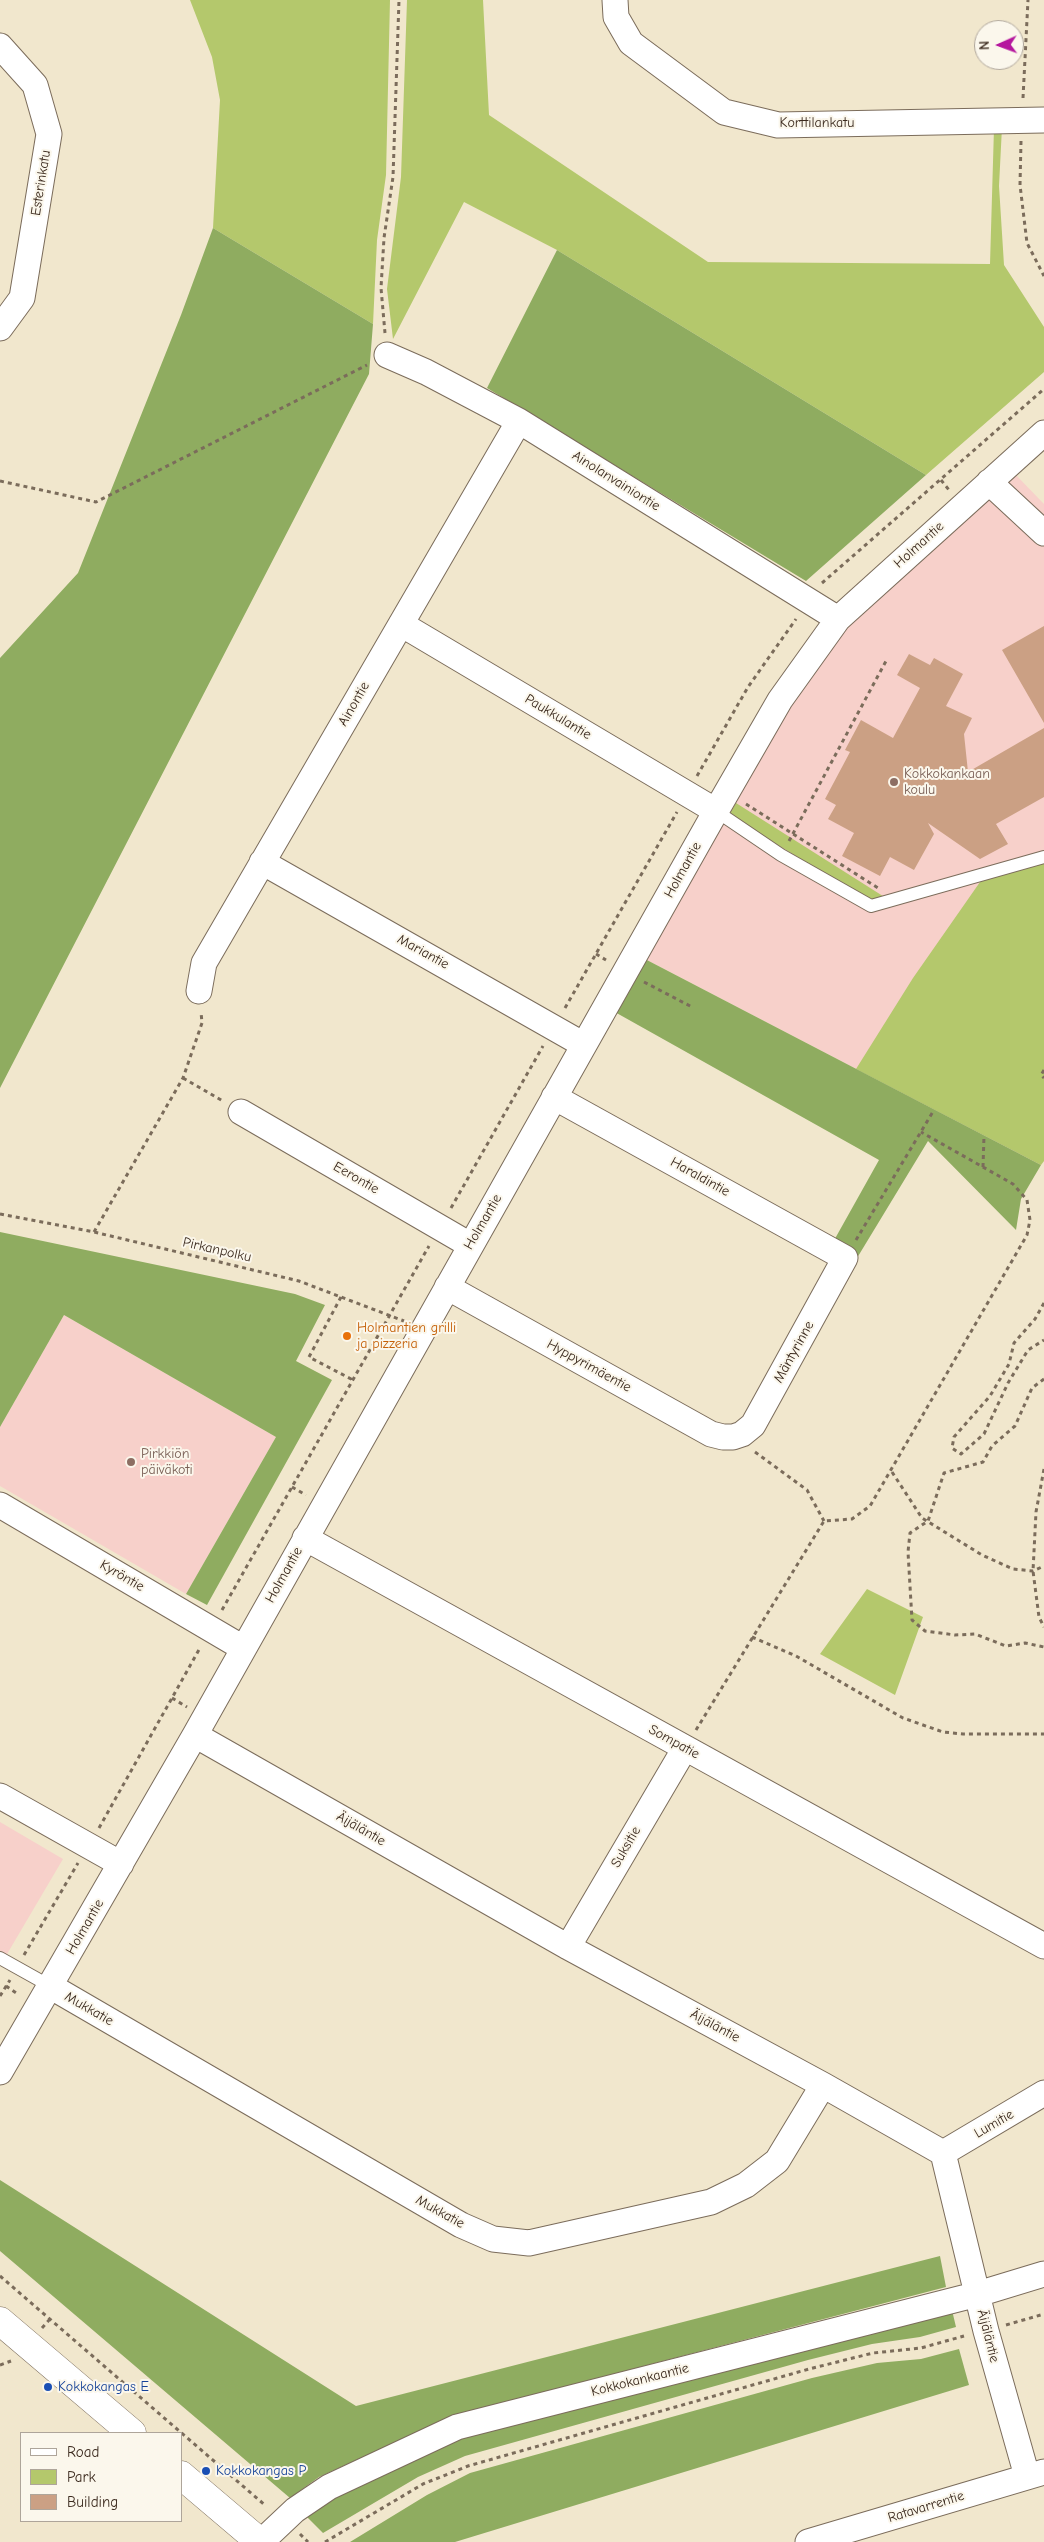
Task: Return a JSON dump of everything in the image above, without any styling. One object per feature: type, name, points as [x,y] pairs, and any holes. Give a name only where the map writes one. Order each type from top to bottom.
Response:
[{"type":"street","name":"Korttilankatu","points":[[615,0],[616,17],[631,43],[724,112],[778,125],[1044,120]]},
{"type":"street","name":"Esterinkatu","points":[[0,46],[35,85],[49,134],[22,298],[0,328]]},
{"type":"street","name":"Ainolanvainiontie","points":[[387,356],[426,372],[519,421],[838,619]]},
{"type":"street","name":"Ainontie","points":[[199,991],[204,963],[519,421]]},
{"type":"street","name":"Holmantie","points":[[0,2072],[195,1735],[423,1328],[780,700],[838,619],[1044,433]]},
{"type":"street","points":[[989,482],[1044,533]]},
{"type":"street","name":"Paukkulantie","points":[[401,624],[692,784],[721,802]]},
{"type":"street","name":"Mariantie","points":[[262,862],[554,1026],[584,1045]]},
{"type":"street","name":"Haraldintie","points":[[554,1097],[846,1258]]},
{"type":"street","name":"Eerontie","points":[[241,1112],[470,1245]]},
{"type":"street","name":"Mäntyrinne","points":[[733,1437],[742,1434],[754,1425],[846,1258]]},
{"type":"street","name":"Hyppyrimäentie","points":[[447,1286],[711,1434],[733,1437]]},
{"type":"street","name":"Kyröntie","points":[[0,1505],[243,1648]]},
{"type":"street","name":"Sompatie","points":[[305,1538],[1044,1946]]},
{"type":"street","name":"Äijäläntie","points":[[195,1735],[568,1947],[823,2085],[943,2153],[986,2331],[1035,2474]]},
{"type":"street","name":"Suksitie","points":[[568,1947],[685,1748]]},
{"type":"street","points":[[0,1796],[121,1864]]},
{"type":"street","name":"Mukkatie","points":[[50,1986],[462,2225],[493,2239],[529,2243],[711,2202],[746,2185],[777,2161],[823,2085]]},
{"type":"street","name":"Lumitie","points":[[943,2153],[1044,2093]]},
{"type":"street","name":"Kokkokankaantie","points":[[260,2542],[295,2510],[329,2487],[457,2427],[978,2294],[1044,2274]]},
{"type":"street","points":[[0,2321],[131,2432]]},
{"type":"street","name":"Ratavarrentie","points":[[808,2542],[1035,2474]]},
{"type":"street","points":[[182,2476],[260,2542]]},
{"type":"lane","points":[[721,802],[781,855],[871,906],[1044,857]]},
{"type":"lane","points":[[0,1958],[50,1986]]},
{"type":"path","points":[[0,481],[96,502],[387,356],[381,288],[384,238],[393,177],[399,0]]},
{"type":"path","points":[[0,1996],[88,1847],[748,687],[821,585],[1044,390]]},
{"type":"path","points":[[781,855],[886,661]]},
{"type":"path","points":[[692,784],[721,802],[793,834],[895,899]]},
{"type":"path","points":[[625,972],[692,1007]]},
{"type":"path","points":[[94,1232],[183,1078],[202,1023],[199,991]]},
{"type":"path","points":[[1044,1070],[1041,1076],[1044,1078]]},
{"type":"path","points":[[183,1078],[241,1112]]},
{"type":"path","points":[[846,1258],[934,1110]]},
{"type":"path","points":[[824,1521],[852,1520],[870,1506],[892,1472],[1027,1235],[1030,1220],[1027,1200],[1013,1184],[920,1132]]},
{"type":"path","points":[[983,1167],[984,1136]]},
{"type":"path","name":"Pirkanpolku","points":[[0,1214],[94,1232],[299,1281],[423,1328]]},
{"type":"path","points":[[341,1297],[308,1357],[353,1380]]},
{"type":"path","points":[[1044,1304],[1035,1319],[1014,1343],[1009,1364],[990,1396],[954,1438],[952,1448],[961,1454],[984,1434],[1008,1382],[1028,1350],[1044,1340]]},
{"type":"path","points":[[1044,1379],[1032,1388],[1015,1426],[992,1446],[983,1462],[944,1472],[928,1521],[910,1533],[908,1575],[912,1589],[912,1620],[925,1631],[955,1636],[975,1634],[1006,1646],[1025,1642],[1044,1647]]},
{"type":"path","points":[[733,1437],[807,1490],[824,1521]]},
{"type":"path","points":[[1044,1469],[1036,1512],[1033,1570],[1039,1617],[1044,1627]]},
{"type":"path","points":[[892,1472],[922,1518],[982,1555],[1013,1569],[1033,1570],[1044,1566]]},
{"type":"path","points":[[685,1748],[824,1521]]},
{"type":"path","points":[[752,1637],[796,1656],[903,1718],[943,1732],[963,1734],[1044,1734]]},
{"type":"path","points":[[0,2276],[181,2432]]},
{"type":"path","points":[[325,2542],[423,2484],[468,2466],[809,2369],[873,2353],[921,2348],[1044,2314]]},
{"type":"path","points":[[182,2433],[308,2542]]},
{"type":"shaded area","name":"Kokkokankaan koulu","points":[[1013,472],[1044,504],[1044,1161],[1041,1165],[643,958],[788,707],[843,624]]},
{"type":"shaded area","name":"Pirkkiön päiväkoti","points":[[64,1315],[276,1437],[186,1594],[0,1486],[0,1427]]},
{"type":"shaded area","points":[[0,1822],[63,1859],[0,1966]]},
{"type":"green space","points":[[190,0],[390,0],[386,175],[377,240],[373,324],[213,228],[220,100],[212,57]]},
{"type":"green space","points":[[407,0],[483,0],[489,115],[708,262],[990,264],[994,128],[1002,127],[999,186],[1004,265],[1044,327],[1044,372],[926,475],[557,250],[464,202],[393,339],[387,289],[401,177]]},
{"type":"green space","points":[[213,228],[373,324],[369,374],[0,1088],[0,658],[78,573],[181,315]]},
{"type":"green space","points":[[557,250],[926,475],[806,581],[487,388]]},
{"type":"green space","points":[[736,803],[886,898],[871,902],[729,815]]},
{"type":"green space","points":[[1044,857],[1044,1161],[1041,1165],[856,1069],[913,978],[987,872]]},
{"type":"green space","points":[[643,958],[1041,1165],[1021,1199],[1016,1230],[928,1141],[857,1258],[832,1244],[879,1160],[613,1011]]},
{"type":"green space","points":[[0,1232],[295,1294],[325,1305],[296,1361],[332,1380],[207,1605],[186,1594],[276,1437],[64,1315],[0,1427]]},
{"type":"green space","points":[[867,1589],[923,1617],[895,1695],[820,1654]]},
{"type":"green space","points":[[0,2180],[356,2406],[940,2256],[946,2287],[453,2416],[319,2477],[290,2498],[0,2251]]},
{"type":"green space","points":[[951,2306],[956,2327],[920,2337],[872,2344],[808,2360],[465,2456],[418,2477],[323,2533],[306,2516],[335,2498],[461,2436]]},
{"type":"green space","points":[[959,2349],[969,2385],[455,2542],[350,2542],[427,2495],[470,2473],[812,2378],[877,2363],[921,2359]]},
{"type":"building","points":[[1044,626],[1044,723],[1002,650]]},
{"type":"building","points":[[909,654],[930,665],[934,658],[963,674],[946,706],[972,718],[964,734],[968,772],[1044,728],[1044,797],[996,824],[1008,844],[980,859],[928,823],[934,834],[914,870],[890,857],[880,876],[842,856],[854,833],[828,819],[836,805],[825,799],[850,752],[845,750],[861,720],[893,738],[920,688],[897,675]]},
{"type":"place","name":"Kokkokankaan koulu","points":[[894,782]]},
{"type":"place","name":"Holmantien grilli ja pizzeria","points":[[347,1336]]},
{"type":"place","name":"Pirkkiön päiväkoti","points":[[131,1462]]},
{"type":"place","name":"Kokkokangas E","points":[[48,2387]]},
{"type":"place","name":"Kokkokangas P","points":[[206,2471]]}]
